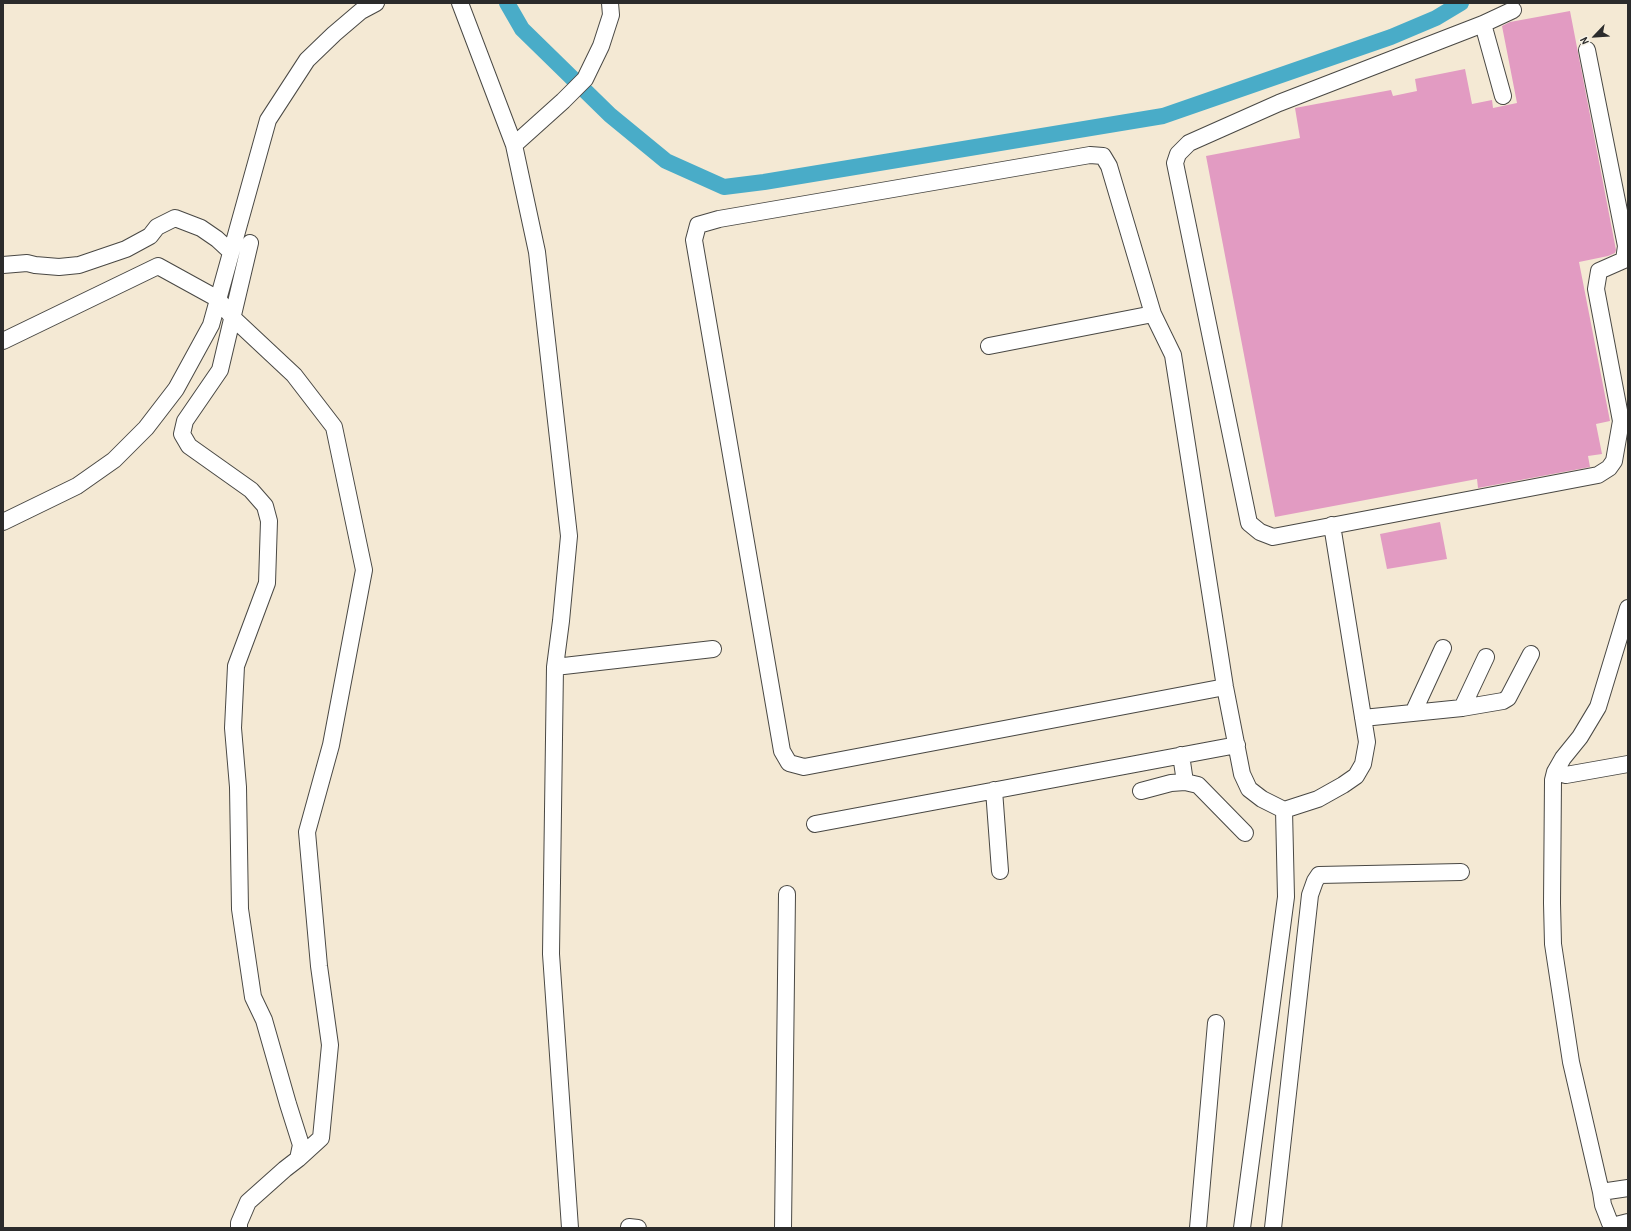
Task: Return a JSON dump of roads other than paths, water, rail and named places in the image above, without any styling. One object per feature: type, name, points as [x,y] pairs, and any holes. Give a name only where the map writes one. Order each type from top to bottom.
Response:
[{"type":"street","points":[[3,522],[77,486],[114,460],[146,428],[176,389],[210,325],[268,120],[307,60],[361,11],[376,3]]},
{"type":"street","points":[[460,3],[514,145],[537,252],[569,536],[555,667],[551,954],[570,1228]]},
{"type":"street","points":[[514,145],[585,79],[601,46],[611,15],[610,3]]},
{"type":"street","points":[[1513,10],[1483,24],[1279,103],[1189,143],[1178,154],[1175,163],[1249,523],[1260,532],[1273,537],[1598,474],[1609,468],[1614,461],[1621,421],[1596,289],[1599,271],[1624,260],[1626,246],[1587,50]]},
{"type":"street","points":[[1483,24],[1503,96]]},
{"type":"street","points":[[1225,687],[804,767],[789,763],[782,751],[694,240],[698,224],[718,219],[1090,155],[1103,156],[1109,166],[1153,314],[1173,356],[1225,687],[1242,774],[1250,789],[1262,799],[1284,810],[1318,799],[1356,776],[1363,764],[1367,742],[1332,525]]},
{"type":"street","points":[[3,265],[27,263],[59,268],[79,265],[126,249],[150,236],[157,227],[175,218],[201,228],[231,252]]},
{"type":"street","points":[[250,243],[220,370],[185,421],[182,434],[189,446],[251,490],[266,506],[269,521],[267,583],[236,666],[233,728],[238,787],[240,909],[253,997],[264,1020],[301,1146],[298,1159]]},
{"type":"street","points":[[3,340],[158,266],[218,299],[232,317],[294,375],[334,427],[364,570],[331,745],[307,832],[319,966],[330,1045],[321,1138],[248,1202],[239,1223],[239,1228]]},
{"type":"street","points":[[989,346],[1153,314]]},
{"type":"street","points":[[1628,608],[1598,707],[1580,737],[1563,758],[1555,772],[1553,780],[1552,872],[1553,944],[1572,1062],[1600,1192],[1610,1223],[1616,1225],[1628,1222]]},
{"type":"street","points":[[1413,713],[1444,648]]},
{"type":"street","points":[[555,667],[713,649]]},
{"type":"street","points":[[1363,718],[1462,708],[1503,701],[1508,698],[1531,654]]},
{"type":"street","points":[[1462,708],[1486,657]]},
{"type":"street","points":[[815,824],[1237,745]]},
{"type":"street","points":[[1181,755],[1185,782]]},
{"type":"street","points":[[1555,772],[1566,775],[1628,764]]},
{"type":"street","points":[[1141,791],[1171,783],[1185,782],[1198,785],[1245,834]]},
{"type":"street","points":[[994,790],[1000,871]]},
{"type":"street","points":[[1242,1228],[1286,897],[1284,810]]},
{"type":"street","points":[[1273,1228],[1310,895],[1315,881],[1319,875],[1461,872]]},
{"type":"street","points":[[783,1228],[787,894]]},
{"type":"street","points":[[1198,1228],[1216,1022]]},
{"type":"street","points":[[1600,1192],[1628,1188]]},
{"type":"waterway","points":[[507,3],[522,29],[610,115],[666,161],[724,187],[764,182],[1163,116],[1391,37],[1436,18],[1461,3]]}]
